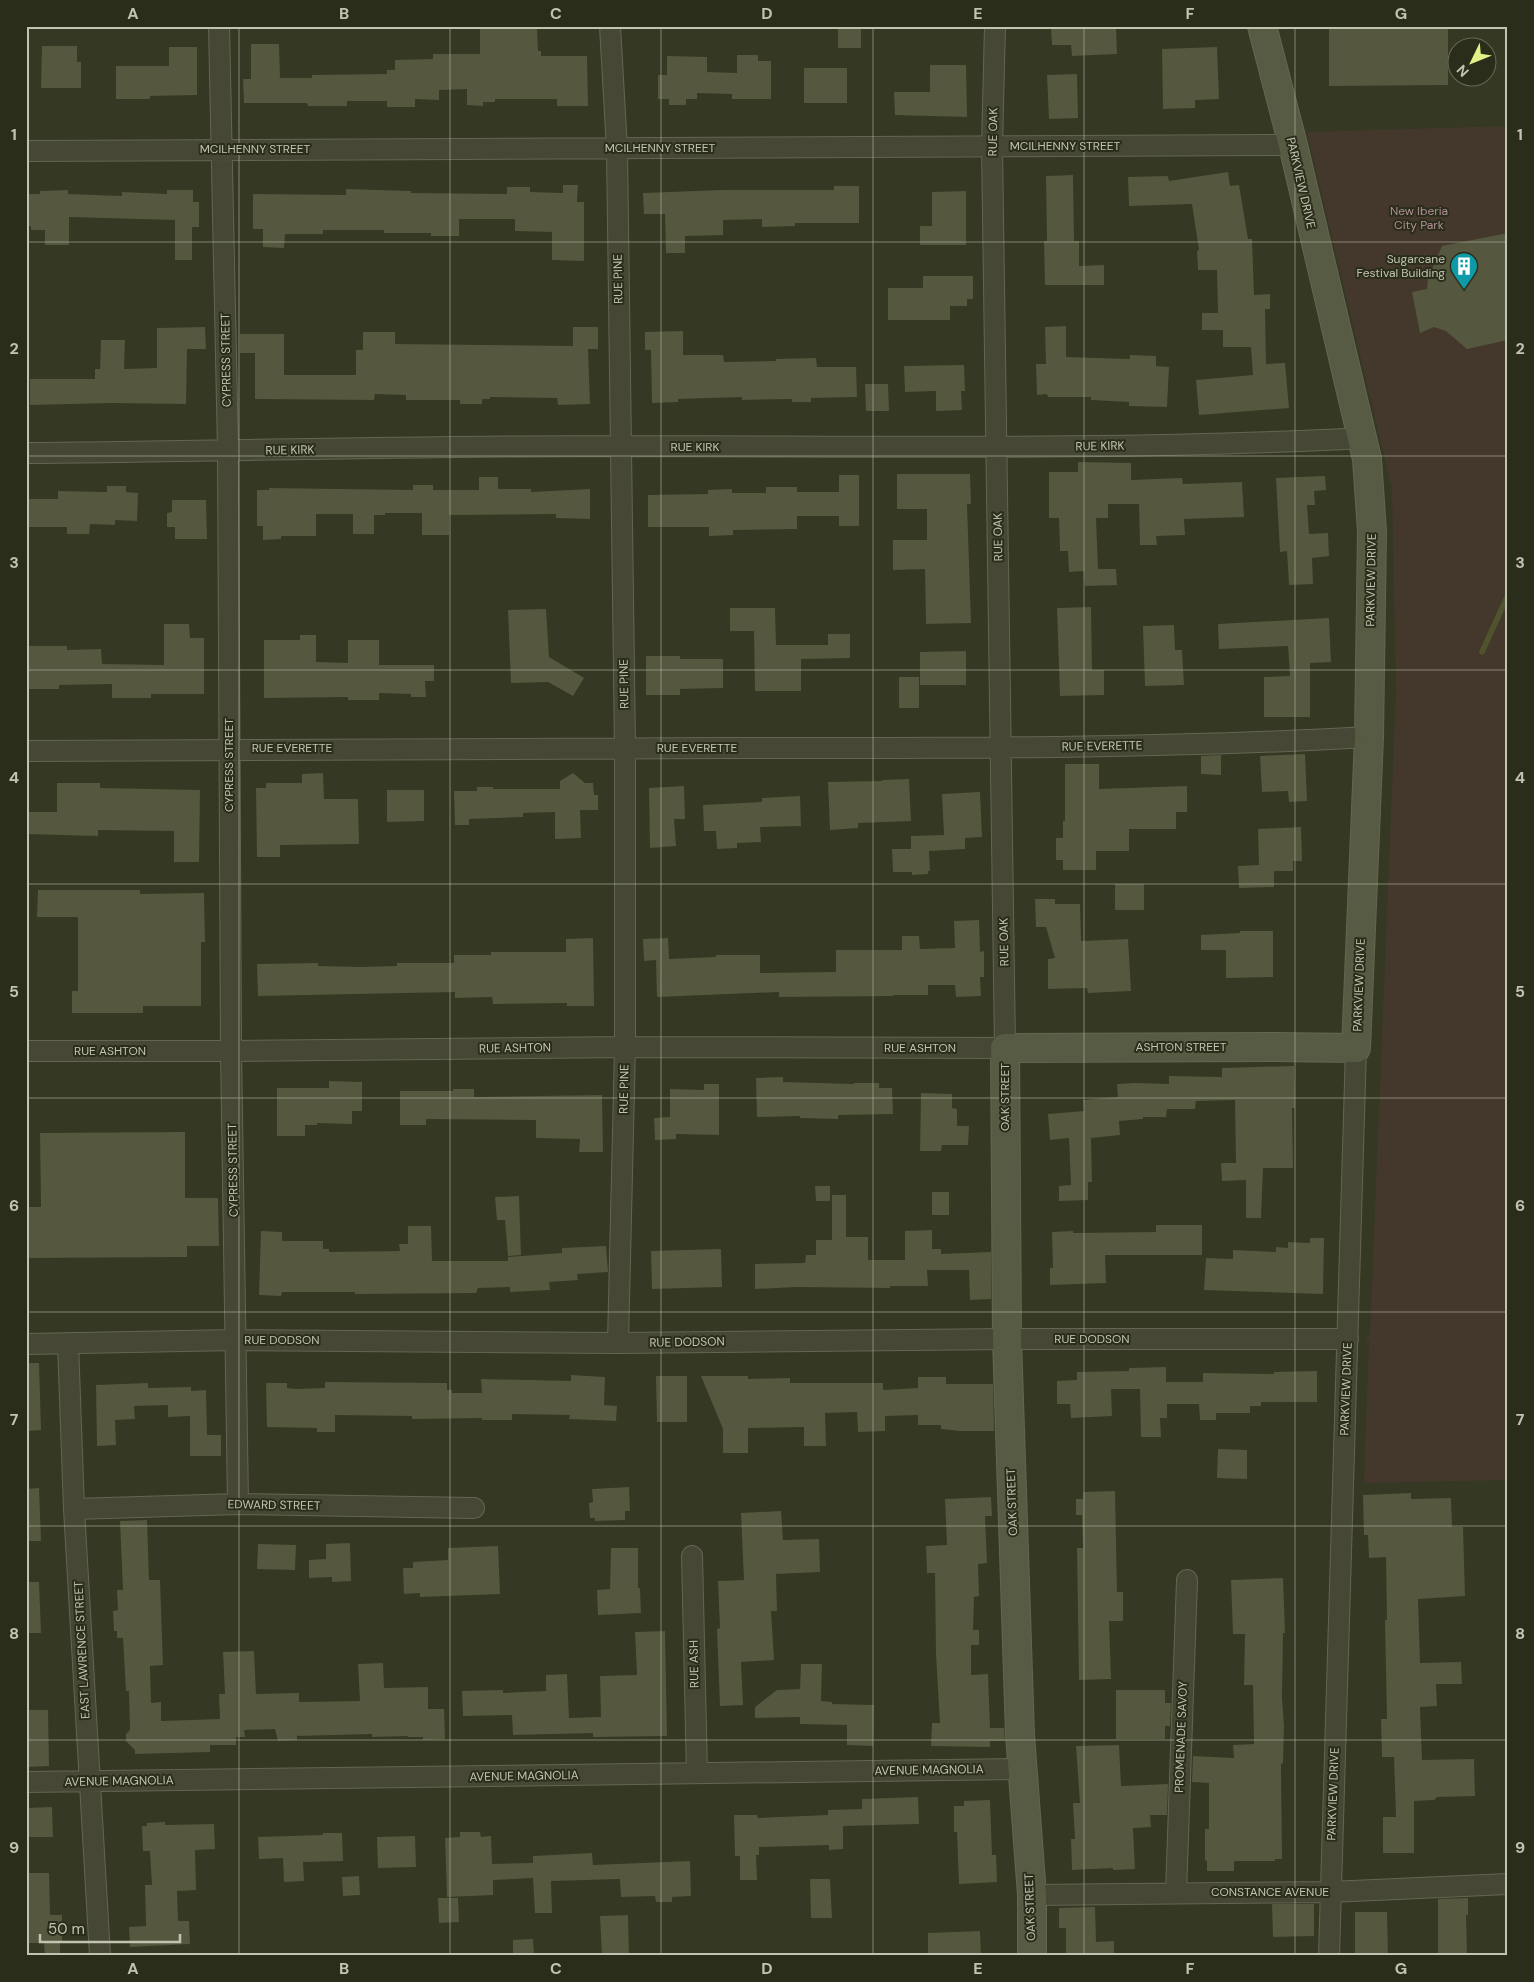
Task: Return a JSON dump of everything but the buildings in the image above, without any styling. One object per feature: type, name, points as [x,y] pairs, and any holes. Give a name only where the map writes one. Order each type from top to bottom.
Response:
[{"type":"main road","name":"PARKVIEW DRIVE","points":[[1262,26],[1293,145],[1363,438],[1372,531],[1368,737],[1356,1048]]},
{"type":"main road","name":"ASHTON STREET","points":[[1005,1048],[1356,1048]]},
{"type":"main road","name":"OAK STREET","points":[[1005,1048],[1007,1339],[1022,1769],[1032,1896],[1032,1956]]},
{"type":"street","name":"CYPRESS STREET","points":[[219,26],[228,450],[231,1051],[238,1504]]},
{"type":"street","name":"RUE PINE","points":[[610,26],[617,149],[625,748],[625,1047],[618,1343]]},
{"type":"street","name":"RUE OAK","points":[[995,26],[992,146],[1005,1048]]},
{"type":"street","name":"MCILHENNY STREET","points":[[26,151],[1293,145]]},
{"type":"street","name":"RUE KIRK","points":[[26,453],[620,446],[997,448],[1276,442],[1363,438]]},
{"type":"street","name":"RUE EVERETTE","points":[[26,752],[229,749],[1001,748],[1302,741],[1368,737]]},
{"type":"street","name":"RUE ASHTON","points":[[26,1051],[625,1047],[1005,1048]]},
{"type":"street","name":"PARKVIEW DRIVE","points":[[1329,1956],[1356,1048]]},
{"type":"street","name":"RUE DODSON","points":[[26,1344],[236,1340],[618,1343],[1007,1339],[1348,1339]]},
{"type":"street","name":"EAST LAWRENCE STREET","points":[[68,1343],[74,1509],[100,1956]]},
{"type":"street","name":"EDWARD STREET","points":[[74,1509],[238,1504],[474,1508]]},
{"type":"street","name":"RUE ASH","points":[[692,1556],[697,1773]]},
{"type":"street","name":"PROMENADE SAVOY","points":[[1176,1893],[1187,1580]]},
{"type":"street","name":"AVENUE MAGNOLIA","points":[[26,1782],[1022,1769]]},
{"type":"street","name":"CONSTANCE AVENUE","points":[[1032,1896],[1330,1892],[1508,1884]]},
{"type":"green space","name":"New Iberia City Park","points":[[1508,126],[1508,1480],[1364,1483],[1369,1341],[1366,1338],[1370,1334],[1396,691],[1392,489],[1307,132]]},
{"type":"waterway","points":[[1482,652],[1508,595]]},
{"type":"place","name":"Sugarcane Festival Building","points":[[1464,290]]}]
